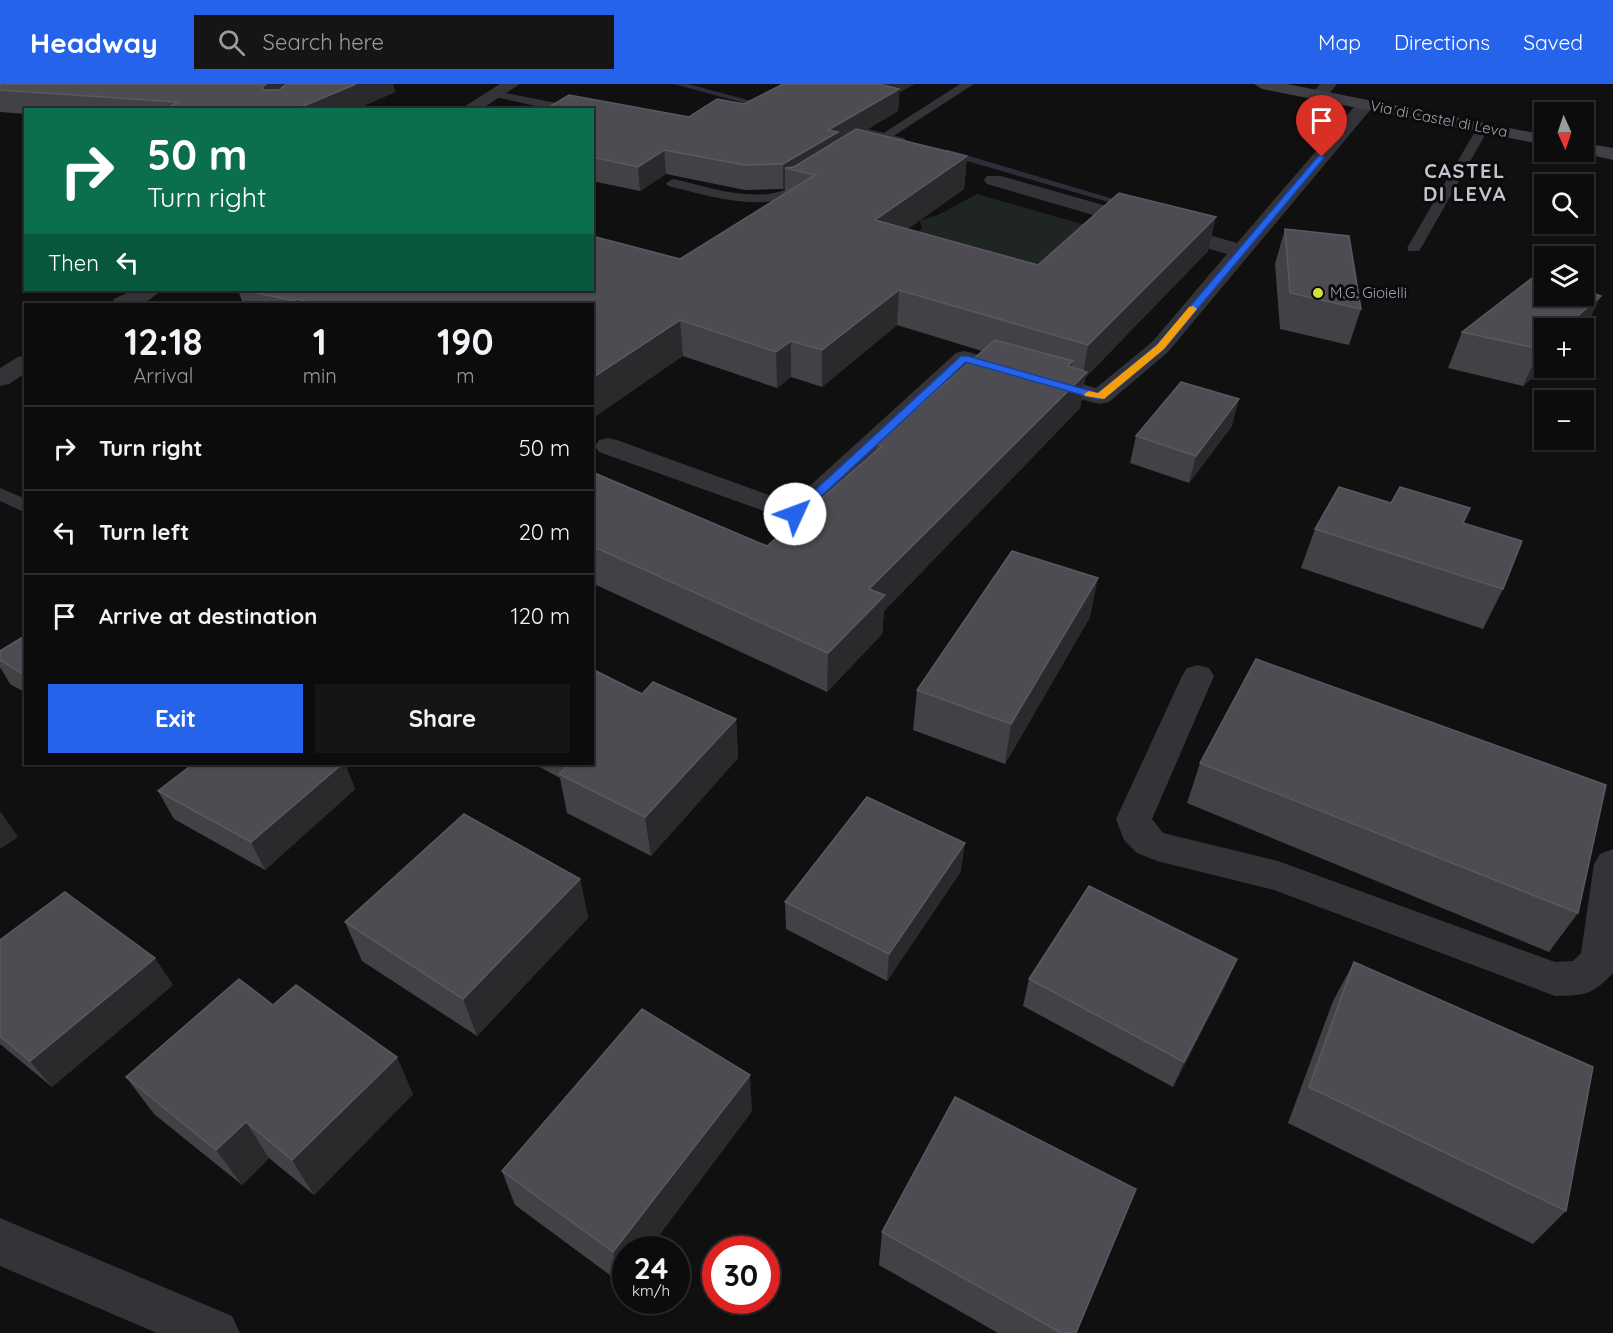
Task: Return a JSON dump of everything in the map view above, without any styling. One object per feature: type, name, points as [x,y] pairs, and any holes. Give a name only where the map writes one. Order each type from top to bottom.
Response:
[{"type":"street","points":[[470,108],[512,84]]},
{"type":"street","name":"Via di Castel di Leva","points":[[1262,84],[1324,90],[1365,105],[1534,138]]},
{"type":"street","points":[[609,446],[795,514],[964,358],[1100,397],[1160,347],[1365,105]]},
{"type":"street","points":[[1594,150],[1613,154]]},
{"type":"street","points":[[994,180],[1241,251]]},
{"type":"street","points":[[124,303],[147,291]]},
{"type":"street","points":[[0,379],[24,363]]},
{"type":"street","points":[[1198,676],[1134,819],[1137,830],[1150,843],[1208,862],[1278,876],[1555,979],[1582,978],[1600,960],[1613,864]]},
{"type":"street","points":[[0,1242],[215,1333]]},
{"type":"lane","points":[[846,160],[968,84]]},
{"type":"lane","points":[[495,94],[562,108]]},
{"type":"lane","points":[[1414,248],[1483,128]]},
{"type":"lane","points":[[673,183],[768,198],[788,194],[817,177]]},
{"type":"lane","points":[[0,494],[24,506]]},
{"type":"shaded area","points":[[977,194],[1089,226],[1043,277],[911,237],[922,228],[920,220],[938,215]]},
{"type":"building","points":[[0,84],[266,84],[262,87],[264,90],[279,90],[286,84],[356,84],[299,108],[168,108],[178,102],[0,90]]},
{"type":"building","points":[[783,84],[879,84],[899,89],[828,130],[838,132],[783,164],[744,165],[664,150],[638,167],[594,157],[594,108],[547,108],[569,95],[689,117],[717,99],[744,104]]},
{"type":"building","points":[[856,129],[967,156],[875,220],[1038,265],[1119,193],[1216,217],[1088,345],[899,290],[822,350],[791,341],[776,352],[680,320],[594,377],[594,303],[311,303],[249,291],[594,291],[594,237],[680,259],[815,175],[785,168],[794,167]]},
{"type":"building","points":[[1285,229],[1349,236],[1361,309],[1290,293]]},
{"type":"building","points":[[1534,277],[1534,306],[1589,306],[1575,318],[1534,318],[1534,348],[1462,332]]},
{"type":"building","points":[[1594,294],[1601,296],[1594,302]]},
{"type":"building","points":[[995,340],[1073,361],[1068,366],[1087,372],[869,589],[885,595],[828,653],[594,547],[594,473],[767,546],[882,446],[877,443]]},
{"type":"building","points":[[1181,382],[1239,399],[1196,456],[1136,436]]},
{"type":"building","points":[[1339,487],[1391,503],[1400,487],[1470,508],[1463,523],[1522,541],[1503,589],[1315,529]]},
{"type":"building","points":[[1012,551],[1098,578],[1011,724],[917,690]]},
{"type":"building","points":[[24,636],[24,675],[0,660],[0,651]]},
{"type":"building","points":[[1256,659],[1606,785],[1578,913],[1200,763]]},
{"type":"building","points":[[594,670],[642,694],[653,682],[736,719],[645,817],[559,774],[569,765],[594,765]]},
{"type":"building","points":[[192,765],[341,765],[251,842],[158,791]]},
{"type":"building","points":[[867,797],[965,843],[889,954],[785,902]]},
{"type":"building","points":[[464,814],[580,879],[463,999],[345,922]]},
{"type":"building","points":[[1089,886],[1237,959],[1184,1062],[1029,979]]},
{"type":"building","points":[[65,892],[155,958],[30,1061],[0,1036],[0,940]]},
{"type":"building","points":[[1354,962],[1593,1067],[1566,1211],[1309,1087]]},
{"type":"building","points":[[239,979],[273,1005],[296,985],[397,1057],[292,1160],[246,1122],[216,1150],[126,1077]]},
{"type":"building","points":[[642,1009],[750,1075],[625,1236],[612,1236],[612,1251],[502,1171]]},
{"type":"building","points":[[955,1097],[1136,1189],[1076,1333],[1061,1333],[882,1232]]},
{"type":"waterway","points":[[678,84],[770,107]]},
{"type":"waterway","points":[[845,126],[901,140]]},
{"type":"waterway","points":[[946,152],[1132,206]]},
{"type":"slow traffic","points":[[1089,394],[1100,397],[1160,347],[1193,309]]},
{"type":"place","name":"M.G. Gioielli","points":[[1318,293]]},
{"type":"district","name":"CASTEL DI LEVA","points":[[1465,182]]},
{"type":"route","points":[[795,514],[964,358],[1100,397],[1160,347],[1322,157]]}]
